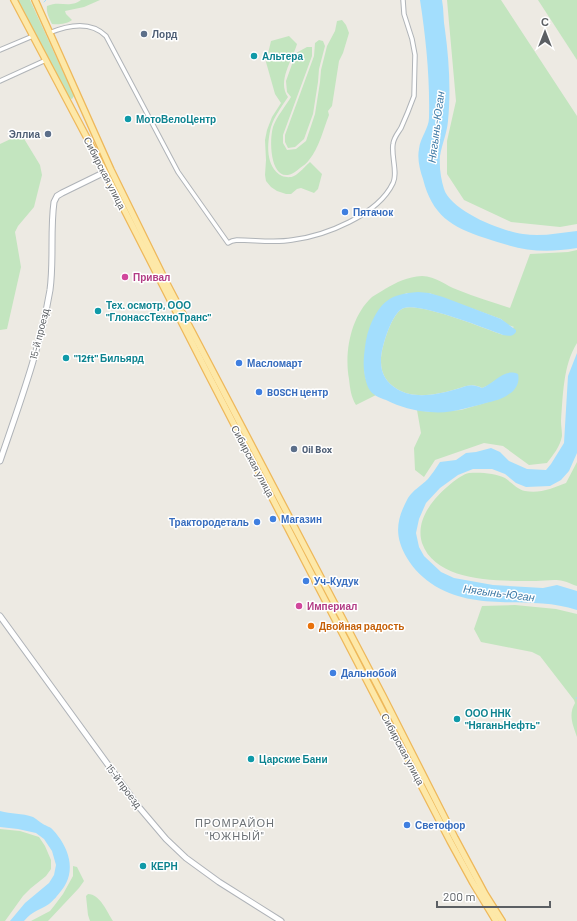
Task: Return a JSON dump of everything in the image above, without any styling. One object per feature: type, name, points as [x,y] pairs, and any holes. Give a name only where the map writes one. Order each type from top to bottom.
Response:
[{"type":"main road","name":"Сибирская улица","points":[[14,0],[81,128],[108,171],[165,280],[211,375],[377,699],[470,878],[496,921]]},
{"type":"main road","name":"Сибирская улица","points":[[35,0],[90,124],[108,171]]},
{"type":"main road","points":[[68,102],[74,102],[78,98]]},
{"type":"main road","points":[[81,128],[84,124],[90,124]]},
{"type":"main road","name":"15-й проезд","points":[[0,461],[28,379],[46,311],[52,274],[54,202],[57,196],[62,193],[108,171]]},
{"type":"main road","name":"Сибирская улица","points":[[211,375],[383,696],[475,877],[502,921]]},
{"type":"main road","name":"15-й проезд","points":[[0,616],[138,806],[166,839],[186,858],[201,869],[281,921]]},
{"type":"main road","points":[[377,699],[383,696]]},
{"type":"street","points":[[49,34],[68,27],[82,25],[101,31],[106,36],[178,172],[228,243],[237,240],[292,240],[333,229],[348,223],[377,204],[393,182],[393,144],[414,96],[415,88],[415,55],[412,39],[404,14],[403,0]]},
{"type":"street","points":[[0,50],[33,36]]},
{"type":"street","points":[[0,81],[46,60]]},
{"type":"green space","points":[[18,0],[30,0],[74,96],[72,99],[69,98]]},
{"type":"green space","points":[[81,0],[100,0],[84,7],[65,11],[72,20],[62,24],[52,24],[47,13],[47,6],[52,4],[72,4]]},
{"type":"green space","points":[[447,0],[501,0],[577,116],[577,224],[560,227],[511,222],[464,200],[447,174],[447,141],[456,101]]},
{"type":"green space","points":[[538,0],[577,0],[577,60]]},
{"type":"green space","points":[[342,20],[349,33],[339,61],[332,106],[328,111],[329,115],[316,150],[301,167],[291,174],[283,175],[278,171],[274,164],[271,145],[272,135],[273,127],[277,119],[291,97],[287,92],[286,81],[296,53],[307,47],[312,47],[312,56],[283,135],[283,143],[287,150],[296,149],[306,141],[315,114],[321,70],[327,46],[335,31],[337,21]]},
{"type":"green space","points":[[289,36],[297,44],[286,71],[284,84],[288,97],[276,115],[271,127],[268,147],[270,161],[276,172],[285,177],[294,176],[310,162],[322,174],[318,189],[314,193],[301,188],[297,189],[291,194],[277,191],[266,181],[265,175],[265,140],[267,130],[272,117],[281,103],[275,94],[266,62],[271,41]]},
{"type":"green space","points":[[319,40],[323,41],[325,46],[319,69],[313,114],[304,139],[295,147],[288,148],[285,142],[285,135],[314,56],[315,43]]},
{"type":"green space","points":[[17,136],[23,137],[40,165],[42,175],[34,207],[18,226],[15,232],[21,267],[7,329],[0,330],[0,144]]},
{"type":"green space","points":[[577,250],[577,343],[572,352],[566,371],[561,421],[562,436],[560,444],[554,454],[547,463],[529,465],[503,446],[484,443],[435,460],[424,477],[415,470],[414,448],[421,433],[417,410],[430,412],[461,410],[498,399],[496,380],[482,388],[475,385],[432,395],[410,394],[397,389],[385,378],[381,362],[382,349],[395,316],[404,308],[413,307],[438,312],[503,335],[514,327],[508,325],[501,319],[429,293],[406,293],[364,362],[366,380],[376,395],[356,405],[350,389],[348,357],[354,324],[365,305],[372,297],[394,284],[407,279],[427,276],[464,293],[510,308],[530,254],[568,252]]},
{"type":"green space","points":[[577,462],[577,586],[560,580],[505,581],[471,577],[455,573],[441,566],[429,556],[422,543],[421,537],[421,525],[423,519],[435,499],[460,477],[469,473],[492,474],[505,478],[517,488],[536,492],[551,489],[566,483]]},
{"type":"green space","points":[[515,605],[556,609],[577,614],[577,737],[572,716],[575,703],[574,700],[540,656],[532,652],[481,642],[474,629],[482,606]]},
{"type":"green space","points":[[0,829],[20,831],[39,837],[51,860],[51,869],[46,876],[23,896],[5,921],[0,921]]},
{"type":"green space","points":[[73,866],[77,867],[84,881],[79,888],[48,921],[31,921],[50,911],[54,906],[73,876]]},
{"type":"green space","points":[[88,894],[100,900],[113,921],[90,921],[86,896]]},
{"type":"water","name":"Нягынь-Юган","points":[[420,0],[442,0],[443,4],[448,64],[449,110],[440,156],[440,173],[444,189],[449,197],[456,205],[466,212],[478,219],[502,229],[523,234],[536,235],[577,231],[577,248],[541,251],[520,248],[498,242],[473,234],[453,224],[438,211],[432,202],[422,176],[418,157],[421,141],[429,122],[427,59]]},
{"type":"water","points":[[418,292],[443,297],[501,319],[516,330],[516,332],[515,334],[509,336],[503,335],[438,312],[412,307],[404,308],[395,316],[391,323],[382,349],[382,370],[385,378],[390,384],[403,392],[410,394],[432,395],[471,385],[482,388],[503,374],[513,373],[518,374],[518,383],[514,390],[495,401],[445,412],[418,411],[397,405],[372,393],[369,389],[364,372],[364,356],[366,341],[374,317],[378,310],[393,297]]},
{"type":"water","name":"Нягынь-Юган","points":[[577,353],[577,453],[569,471],[561,480],[550,486],[526,487],[516,483],[505,474],[492,469],[473,469],[458,475],[440,488],[426,503],[419,519],[416,533],[419,547],[424,556],[441,572],[454,578],[493,585],[543,588],[557,585],[577,591],[577,610],[559,605],[541,603],[469,599],[452,594],[435,586],[416,570],[407,558],[400,542],[398,535],[399,521],[408,498],[428,479],[440,462],[456,460],[466,453],[491,448],[500,452],[509,461],[527,469],[546,470],[564,443],[568,376]]},
{"type":"water","points":[[0,811],[33,817],[51,828],[63,843],[69,859],[69,875],[61,891],[54,900],[27,917],[24,921],[10,921],[25,903],[49,883],[54,875],[56,865],[52,851],[44,839],[36,833],[0,827]]},
{"type":"place","name":"Лорд","points":[[144,34]]},
{"type":"place","name":"Альтера","points":[[254,56]]},
{"type":"place","name":"МотоВелоЦентр","points":[[128,119]]},
{"type":"place","name":"Эллиа","points":[[48,134]]},
{"type":"place","name":"Пятачок","points":[[345,212]]},
{"type":"place","name":"Привал","points":[[125,277]]},
{"type":"place","name":"Тех. осмотр, ООО \"ГлонассТехноТранс\"","points":[[98,311]]},
{"type":"place","name":"\"12ft\" Бильярд","points":[[66,358]]},
{"type":"place","name":"Масломарт","points":[[239,363]]},
{"type":"place","name":"BOSCH центр","points":[[259,392]]},
{"type":"place","name":"Oil Box","points":[[294,449]]},
{"type":"place","name":"Магазин","points":[[273,519]]},
{"type":"place","name":"Трактородеталь","points":[[257,522]]},
{"type":"place","name":"Уч-Кудук","points":[[306,581]]},
{"type":"place","name":"Империал","points":[[299,606]]},
{"type":"place","name":"Двойная радость","points":[[311,626]]},
{"type":"place","name":"Дальнобой","points":[[333,673]]},
{"type":"place","name":"ООО ННК \"НяганьНефть\"","points":[[457,719]]},
{"type":"place","name":"Царские Бани","points":[[251,759]]},
{"type":"place","name":"Светофор","points":[[407,825]]},
{"type":"place","name":"КЕРН","points":[[143,866]]},
{"type":"district","name":"ПРОМРАЙОН \"ЮЖНЫЙ\"","points":[[235,829]]}]
